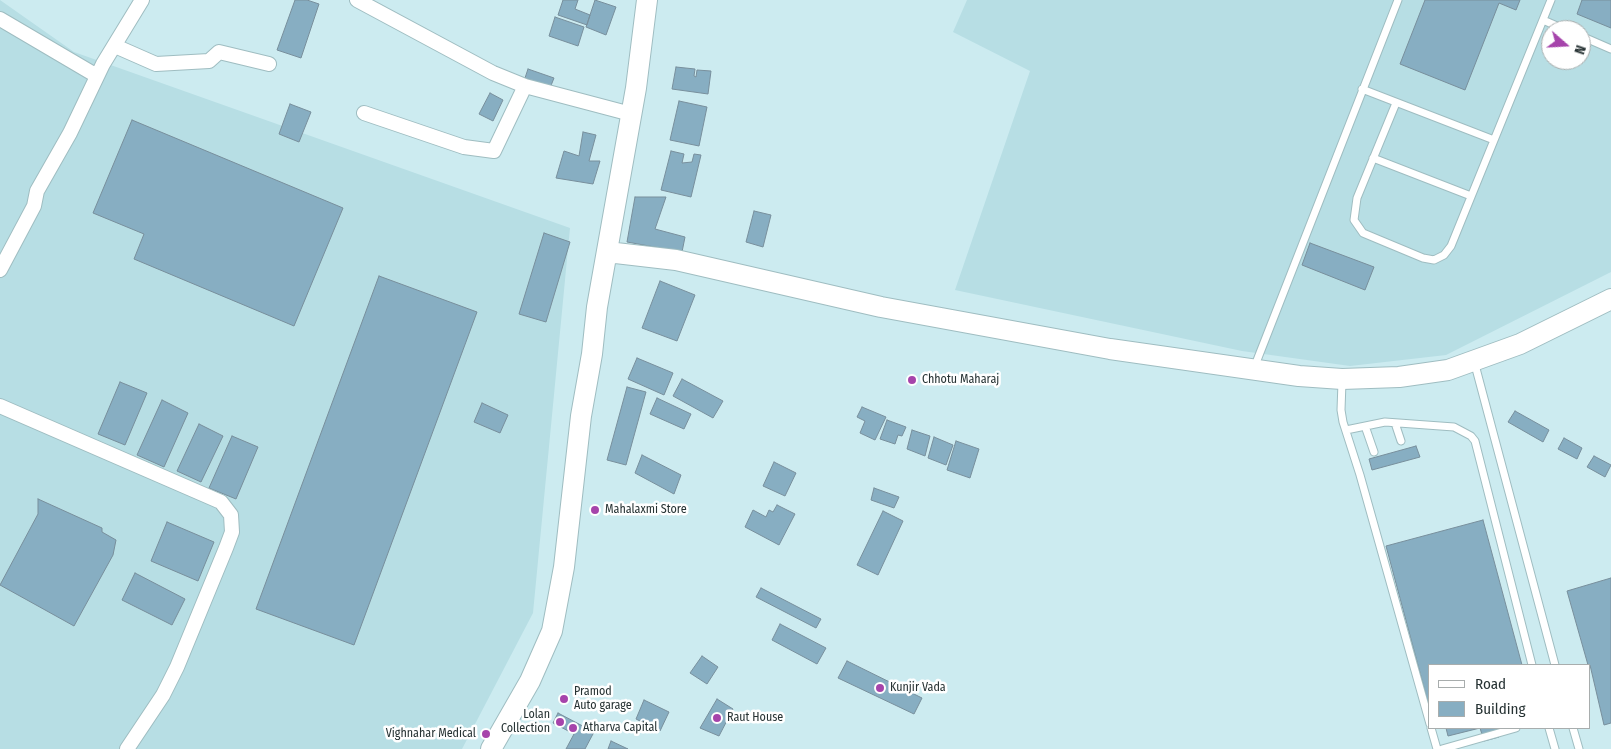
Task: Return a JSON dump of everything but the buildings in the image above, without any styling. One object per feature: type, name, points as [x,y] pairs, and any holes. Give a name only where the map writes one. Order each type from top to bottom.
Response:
[{"type":"street","points":[[0,270],[34,206],[37,191],[70,133],[97,76],[142,0]]},
{"type":"street","points":[[357,0],[493,72],[525,86],[631,114]]},
{"type":"street","points":[[491,749],[530,681],[552,631],[564,567],[581,416],[631,114],[647,0]]},
{"type":"street","points":[[0,19],[97,76]]},
{"type":"street","points":[[115,46],[156,64],[209,61],[219,52],[269,64]]},
{"type":"street","points":[[364,113],[464,147],[494,151],[525,86]]},
{"type":"street","points":[[607,252],[676,260],[881,307],[1110,349],[1299,376],[1342,379],[1408,376],[1448,370],[1520,344],[1611,299]]},
{"type":"street","points":[[0,406],[221,502],[231,515],[232,532],[178,667],[164,695],[128,749]]},
{"type":"lane","points":[[1253,370],[1398,0]]},
{"type":"lane","points":[[1543,20],[1551,0]]},
{"type":"lane","points":[[1396,103],[1354,208],[1354,220],[1357,228],[1362,233],[1422,258],[1434,260],[1444,255],[1451,246],[1541,25]]},
{"type":"lane","points":[[1591,40],[1611,49]]},
{"type":"lane","points":[[1362,90],[1494,140]]},
{"type":"lane","points":[[1373,158],[1471,196]]},
{"type":"lane","points":[[1474,361],[1555,664]]},
{"type":"lane","points":[[1342,379],[1341,410],[1346,430],[1428,719]]},
{"type":"lane","points":[[1346,430],[1385,422],[1454,427],[1464,430],[1475,441],[1532,664]]},
{"type":"lane","points":[[1396,423],[1401,441]]},
{"type":"lane","points":[[1365,426],[1374,452]]},
{"type":"lane","points":[[1431,729],[1437,749]]},
{"type":"lane","points":[[1442,749],[1512,729]]},
{"type":"lane","points":[[1549,729],[1555,749]]},
{"type":"lane","points":[[1573,729],[1579,749]]},
{"type":"shaded area","points":[[0,0],[74,52],[570,228],[533,613],[462,749],[0,749]]},
{"type":"shaded area","points":[[967,0],[1611,0],[1611,272],[1446,355],[1350,366],[1242,351],[955,290],[1030,71],[953,32]]},
{"type":"place","name":"Chhotu Maharaj","points":[[912,380]]},
{"type":"place","name":"Mahalaxmi Store","points":[[595,510]]},
{"type":"place","name":"Kunjir Vada","points":[[880,688]]},
{"type":"place","name":"Pramod Auto garage","points":[[564,699]]},
{"type":"place","name":"Raut House","points":[[717,718]]},
{"type":"place","name":"Lolan Collection","points":[[560,722]]},
{"type":"place","name":"Atharva Capital","points":[[573,728]]},
{"type":"place","name":"Vighnahar Medical","points":[[486,734]]}]
